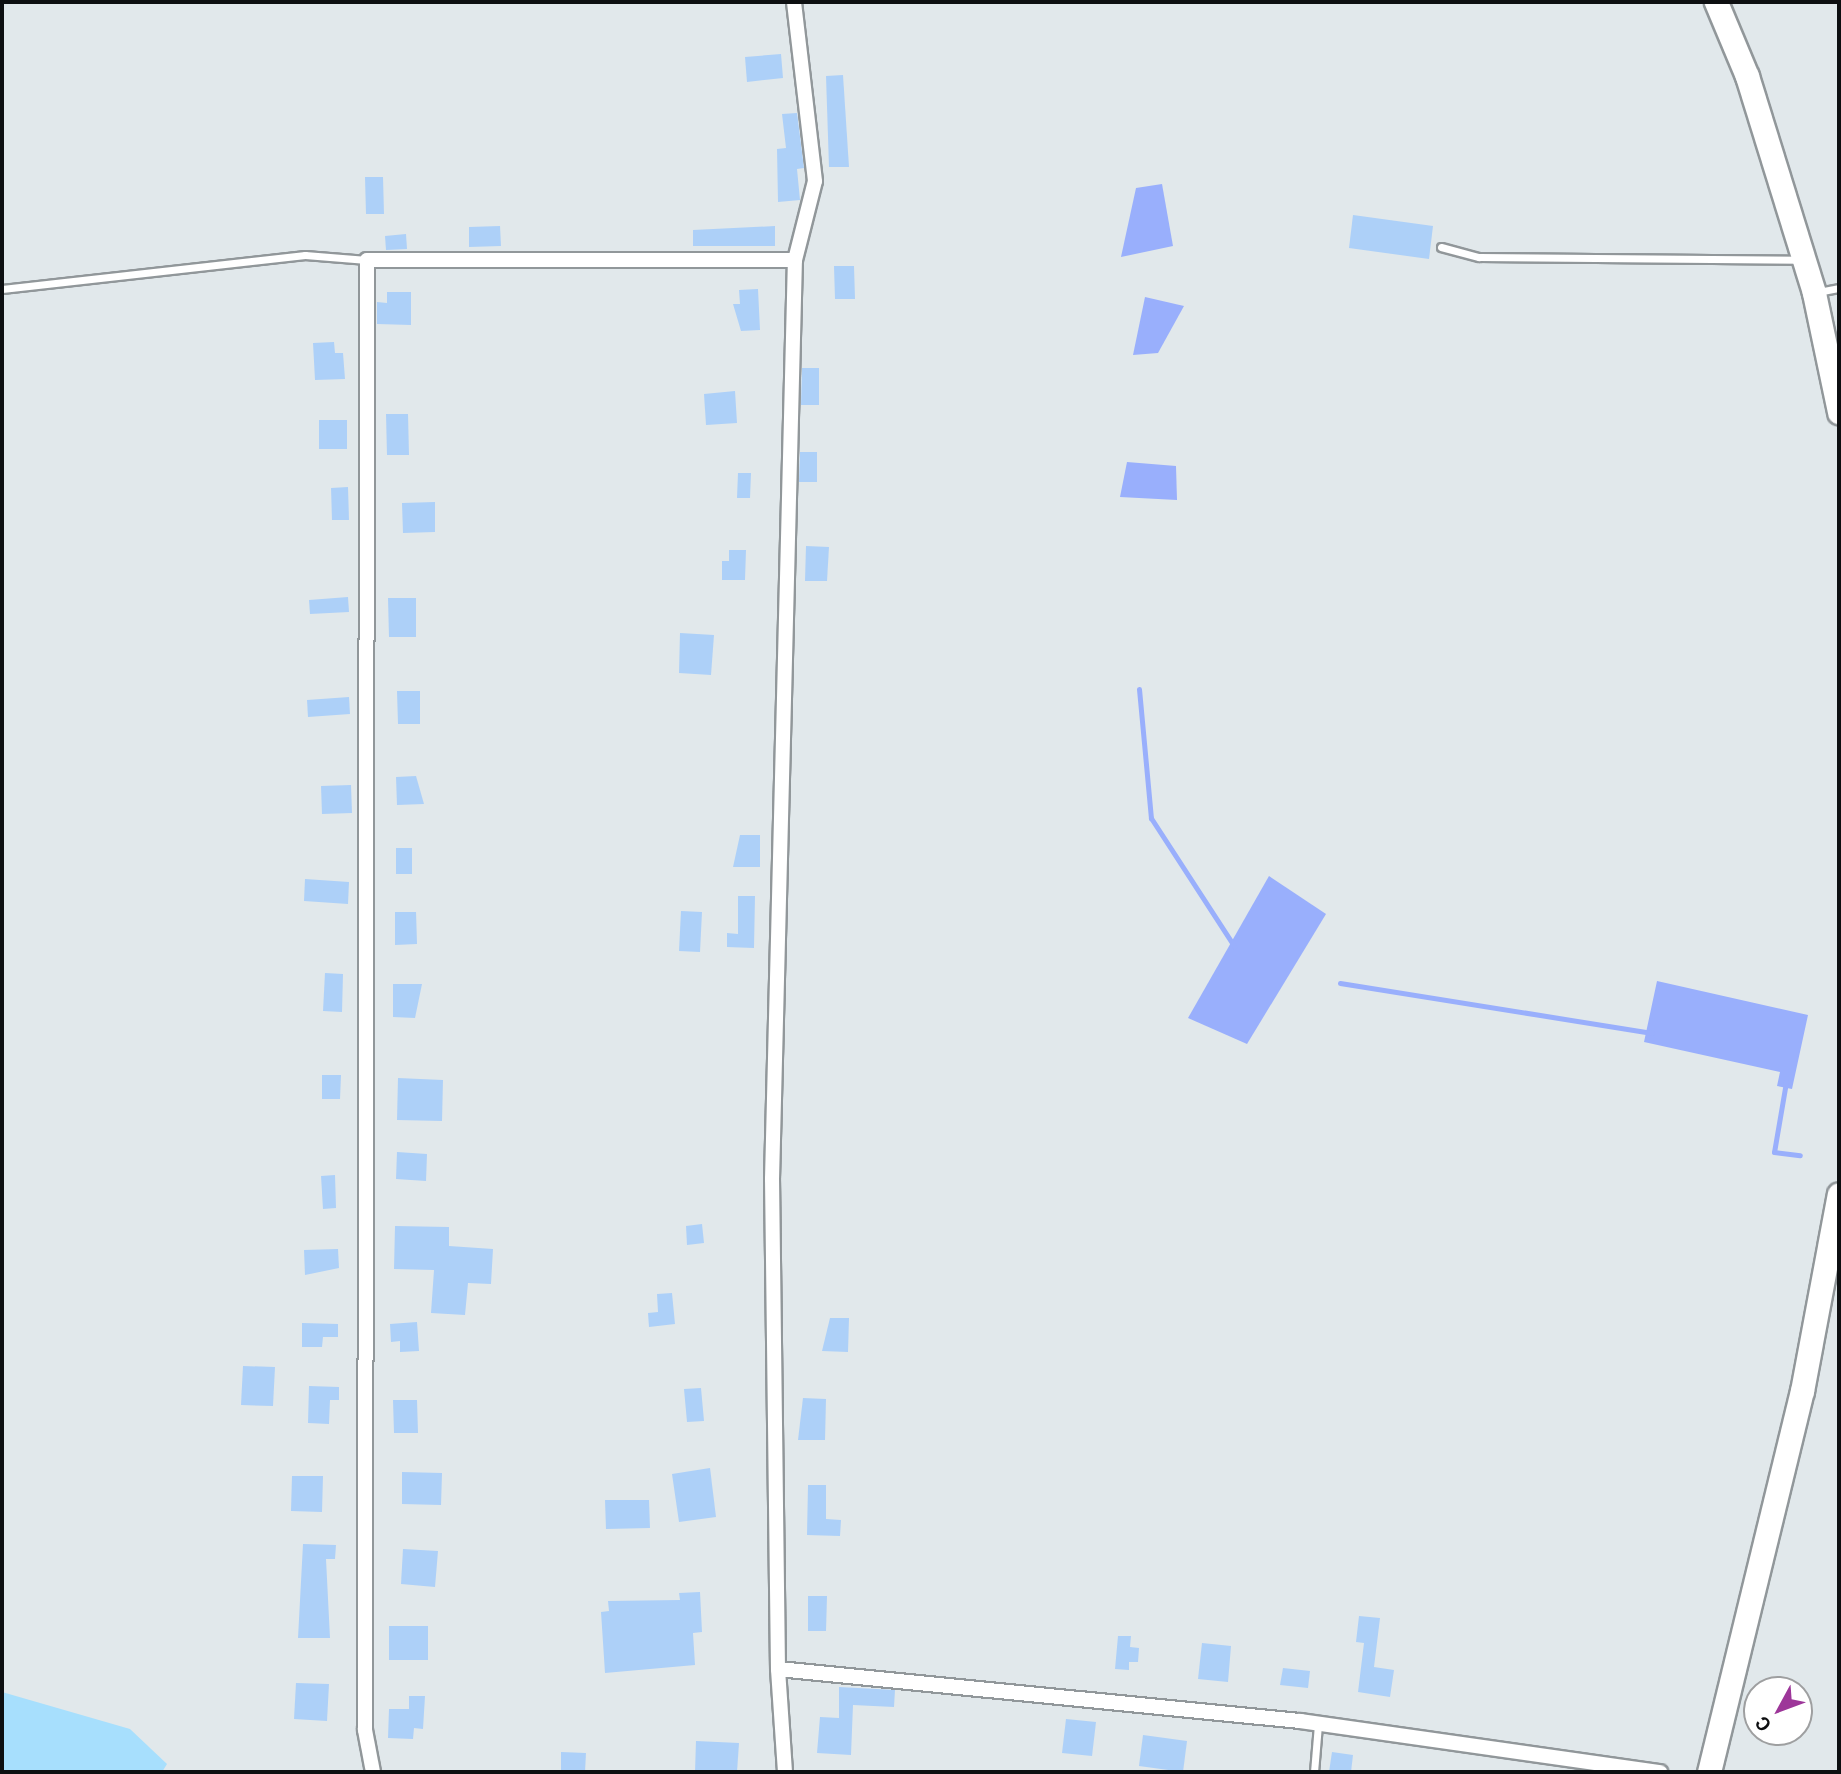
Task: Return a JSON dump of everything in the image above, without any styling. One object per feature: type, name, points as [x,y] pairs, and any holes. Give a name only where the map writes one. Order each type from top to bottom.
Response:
[{"type":"main road","points":[[1716,2],[1747,76],[1814,293],[1839,412]]},
{"type":"main road","points":[[1709,1772],[1802,1391],[1839,1194]]},
{"type":"street","points":[[785,1772],[778,1669],[772,1180],[795,260],[815,181],[794,2]]},
{"type":"street","points":[[373,1772],[365,1730],[367,260],[795,260]]},
{"type":"street","points":[[778,1669],[1318,1723],[1660,1772]]},
{"type":"lane","points":[[1441,247],[1479,257],[1804,260]]},
{"type":"lane","points":[[2,289],[305,256],[367,260]]},
{"type":"lane","points":[[1814,293],[1839,288]]},
{"type":"lane","points":[[1314,1772],[1318,1723]]},
{"type":"shaded area","points":[[2,1692],[130,1729],[167,1764],[162,1772],[2,1772]]},
{"type":"water","points":[[1162,184],[1173,246],[1121,257],[1136,188]]},
{"type":"water","points":[[1145,297],[1184,306],[1158,353],[1133,355]]},
{"type":"water","points":[[1127,462],[1176,466],[1177,500],[1120,497]]},
{"type":"water","points":[[1269,876],[1326,914],[1247,1044],[1188,1018]]},
{"type":"water","points":[[1657,981],[1808,1015],[1792,1089],[1777,1086],[1780,1072],[1644,1042]]},
{"type":"building","points":[[781,54],[783,78],[747,82],[745,57]]},
{"type":"building","points":[[843,75],[849,167],[829,167],[826,76]]},
{"type":"building","points":[[797,113],[804,168],[797,169],[800,200],[778,202],[777,149],[786,148],[782,114]]},
{"type":"building","points":[[365,177],[383,177],[384,214],[366,214]]},
{"type":"building","points":[[1353,215],[1433,226],[1429,259],[1349,248]]},
{"type":"building","points":[[500,226],[501,246],[469,247],[469,227]]},
{"type":"building","points":[[775,226],[775,246],[693,246],[693,230]]},
{"type":"building","points":[[406,234],[407,249],[386,250],[385,236]]},
{"type":"building","points":[[834,266],[854,266],[855,299],[835,299]]},
{"type":"building","points":[[758,289],[760,330],[741,331],[733,304],[740,304],[739,290]]},
{"type":"building","points":[[387,292],[411,292],[411,325],[377,324],[377,302],[387,303]]},
{"type":"building","points":[[334,342],[335,353],[343,353],[345,379],[315,380],[313,343]]},
{"type":"building","points":[[802,368],[819,368],[819,405],[801,405]]},
{"type":"building","points":[[735,391],[737,423],[706,425],[704,394]]},
{"type":"building","points":[[386,414],[408,414],[409,455],[387,455]]},
{"type":"building","points":[[319,420],[347,420],[347,449],[319,449]]},
{"type":"building","points":[[800,452],[817,452],[817,482],[799,482]]},
{"type":"building","points":[[738,473],[751,473],[750,498],[737,498]]},
{"type":"building","points":[[348,487],[349,520],[332,520],[331,488]]},
{"type":"building","points":[[435,502],[435,532],[403,533],[402,503]]},
{"type":"building","points":[[806,546],[829,547],[827,581],[805,581]]},
{"type":"building","points":[[729,550],[746,550],[745,580],[722,580],[722,561],[729,561]]},
{"type":"building","points":[[348,597],[349,612],[310,614],[309,600]]},
{"type":"building","points":[[388,598],[416,598],[416,637],[389,637]]},
{"type":"building","points":[[680,633],[714,635],[711,675],[679,673]]},
{"type":"building","points":[[397,691],[420,691],[420,724],[398,724]]},
{"type":"building","points":[[349,697],[350,714],[308,717],[307,700]]},
{"type":"building","points":[[416,776],[424,804],[397,805],[396,777]]},
{"type":"building","points":[[351,785],[352,813],[322,814],[321,786]]},
{"type":"building","points":[[740,835],[760,835],[760,867],[733,867]]},
{"type":"building","points":[[396,848],[412,848],[412,874],[396,874]]},
{"type":"building","points":[[305,879],[349,882],[348,904],[304,901]]},
{"type":"building","points":[[738,896],[755,896],[754,948],[727,947],[727,933],[738,934]]},
{"type":"building","points":[[681,911],[702,912],[700,952],[679,951]]},
{"type":"building","points":[[395,912],[416,912],[417,944],[395,945]]},
{"type":"building","points":[[325,973],[343,974],[342,1012],[323,1011]]},
{"type":"building","points":[[393,984],[422,984],[415,1018],[393,1017]]},
{"type":"building","points":[[322,1075],[341,1075],[340,1099],[322,1099]]},
{"type":"building","points":[[398,1078],[443,1080],[442,1121],[397,1120]]},
{"type":"building","points":[[397,1152],[427,1154],[426,1181],[396,1179]]},
{"type":"building","points":[[335,1175],[336,1208],[323,1209],[321,1176]]},
{"type":"building","points":[[702,1224],[704,1243],[687,1245],[686,1226]]},
{"type":"building","points":[[395,1226],[449,1227],[449,1246],[493,1249],[491,1284],[468,1283],[465,1315],[431,1313],[434,1270],[394,1269]]},
{"type":"building","points":[[338,1249],[339,1268],[305,1275],[304,1250]]},
{"type":"building","points":[[672,1293],[675,1324],[649,1327],[648,1313],[658,1312],[657,1294]]},
{"type":"building","points":[[830,1318],[849,1318],[848,1352],[822,1351]]},
{"type":"building","points":[[417,1322],[419,1351],[400,1352],[400,1341],[391,1342],[390,1324]]},
{"type":"building","points":[[302,1323],[338,1324],[338,1337],[323,1337],[322,1347],[302,1347]]},
{"type":"building","points":[[243,1366],[275,1367],[273,1406],[241,1405]]},
{"type":"building","points":[[309,1386],[339,1387],[339,1400],[330,1400],[329,1424],[308,1423]]},
{"type":"building","points":[[701,1388],[704,1421],[687,1422],[684,1389]]},
{"type":"building","points":[[803,1398],[826,1399],[825,1440],[798,1440]]},
{"type":"building","points":[[393,1400],[417,1400],[418,1433],[394,1433]]},
{"type":"building","points":[[710,1468],[716,1517],[679,1522],[672,1474]]},
{"type":"building","points":[[402,1472],[442,1473],[441,1505],[402,1504]]},
{"type":"building","points":[[292,1476],[323,1476],[322,1512],[291,1511]]},
{"type":"building","points":[[808,1485],[826,1485],[826,1519],[841,1520],[840,1536],[807,1535]]},
{"type":"building","points":[[605,1500],[649,1500],[650,1528],[606,1529]]},
{"type":"building","points":[[303,1544],[336,1545],[335,1559],[326,1559],[330,1638],[298,1638]]},
{"type":"building","points":[[403,1549],[438,1551],[435,1587],[401,1584]]},
{"type":"building","points":[[700,1592],[702,1632],[693,1633],[695,1665],[605,1673],[601,1612],[609,1611],[608,1601],[680,1600],[679,1593]]},
{"type":"building","points":[[808,1596],[827,1596],[826,1631],[808,1631]]},
{"type":"building","points":[[1359,1616],[1380,1618],[1374,1667],[1394,1670],[1390,1697],[1358,1692],[1364,1643],[1356,1642]]},
{"type":"building","points":[[389,1626],[428,1626],[428,1660],[389,1660]]},
{"type":"building","points":[[1118,1636],[1131,1636],[1130,1647],[1139,1648],[1138,1662],[1129,1662],[1129,1670],[1115,1669]]},
{"type":"building","points":[[1202,1643],[1231,1646],[1228,1682],[1198,1679]]},
{"type":"building","points":[[1283,1668],[1310,1671],[1308,1688],[1280,1685]]},
{"type":"building","points":[[296,1683],[329,1684],[327,1721],[294,1719]]},
{"type":"building","points":[[839,1687],[895,1690],[894,1707],[853,1705],[851,1755],[817,1753],[820,1717],[839,1718]]},
{"type":"building","points":[[409,1696],[425,1696],[423,1729],[414,1728],[413,1739],[388,1738],[389,1709],[409,1709]]},
{"type":"building","points":[[1066,1719],[1096,1722],[1092,1756],[1062,1753]]},
{"type":"building","points":[[1143,1735],[1187,1741],[1183,1772],[1139,1766]]},
{"type":"building","points":[[696,1741],[739,1743],[737,1772],[695,1772]]},
{"type":"building","points":[[561,1752],[586,1753],[585,1772],[561,1772]]},
{"type":"building","points":[[1332,1752],[1353,1755],[1351,1772],[1329,1772]]},
{"type":"waterway","points":[[1139,689],[1151,818],[1234,946]]},
{"type":"waterway","points":[[1340,983],[1652,1033]]},
{"type":"waterway","points":[[1786,1082],[1774,1152],[1800,1155]]}]
